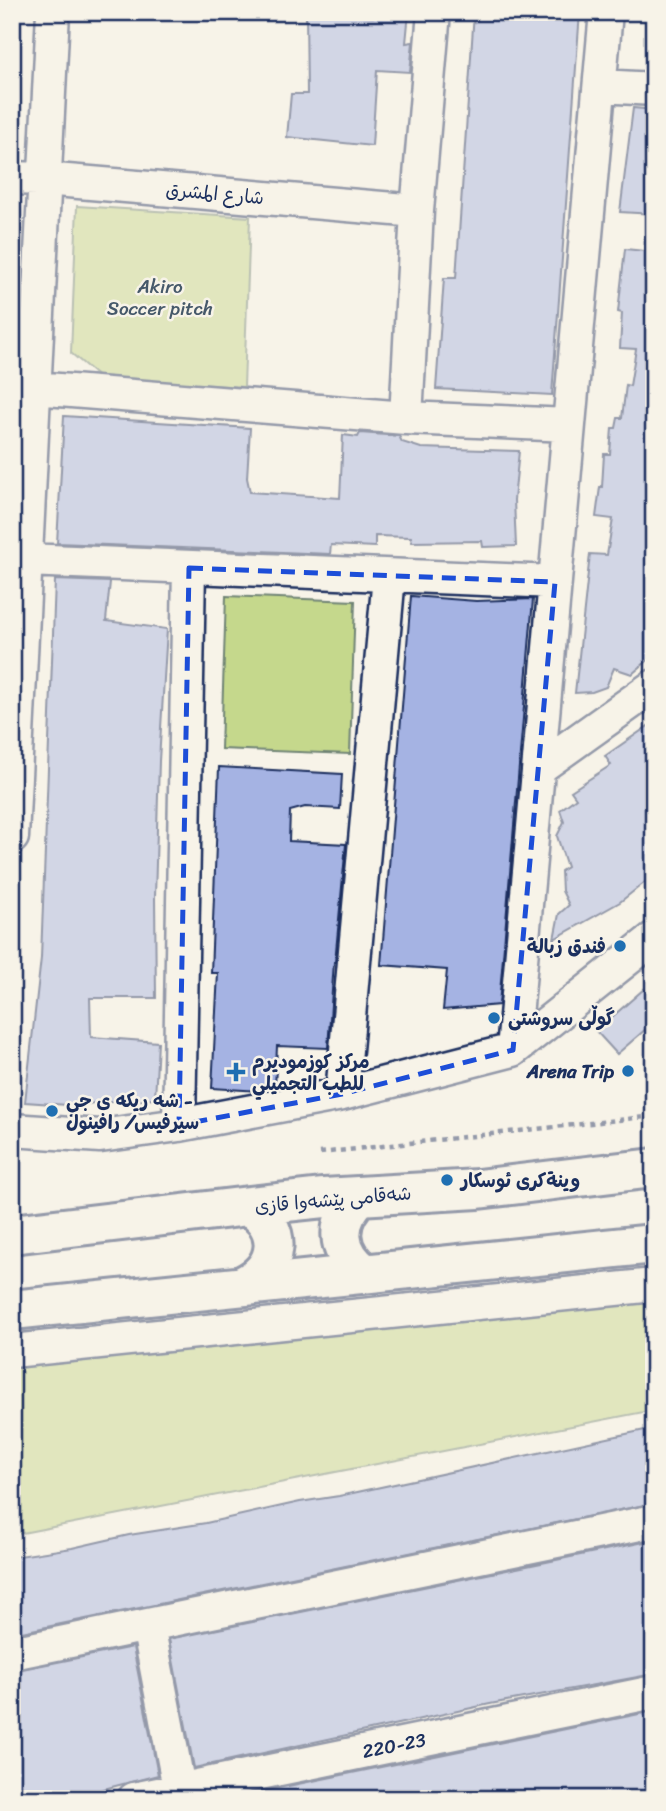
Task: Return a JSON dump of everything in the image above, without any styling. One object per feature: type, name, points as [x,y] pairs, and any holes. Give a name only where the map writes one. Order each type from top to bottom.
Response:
[{"type":"highway","name":"شەقامی پێشەوا قازی","points":[[12,1234],[249,1206],[478,1189],[654,1168]]},
{"type":"highway","points":[[360,1196],[345,1213],[341,1236],[348,1257],[364,1273]]},
{"type":"highway","points":[[244,1285],[263,1273],[273,1253],[274,1241],[266,1220],[249,1206]]},
{"type":"highway","points":[[12,1310],[654,1244]]},
{"type":"street","points":[[12,837],[18,595],[26,560],[34,388],[24,334],[44,179],[52,12]]},
{"type":"street","points":[[406,418],[417,211],[434,12]]},
{"type":"street","points":[[513,1051],[606,12]]},
{"type":"street","points":[[600,86],[654,89]]},
{"type":"street","name":"شارع المشرق","points":[[12,178],[417,211]]},
{"type":"street","points":[[34,388],[406,418],[569,425]]},
{"type":"street","points":[[26,560],[555,582]]},
{"type":"street","points":[[179,1125],[189,568]]},
{"type":"street","points":[[342,1094],[389,576]]},
{"type":"street","points":[[539,768],[654,686]]},
{"type":"street","points":[[12,1130],[100,1136],[179,1125],[342,1094],[513,1051],[654,938]]},
{"type":"street","points":[[12,1352],[654,1284]]},
{"type":"street","points":[[12,1654],[654,1521]]},
{"type":"street","points":[[148,1625],[179,1788]]},
{"type":"street","name":"220-23","points":[[134,1799],[654,1692]]},
{"type":"path","points":[[320,1153],[654,1116]]},
{"type":"highlighted area","points":[[189,568],[555,582],[513,1050],[342,1094],[179,1125]]},
{"type":"green space","name":"Akiro Soccer pitch","points":[[77,206],[250,217],[244,387],[100,378],[71,353]]},
{"type":"green space","points":[[226,596],[355,601],[350,754],[221,749]]},
{"type":"green space","points":[[654,1300],[654,1410],[12,1535],[12,1362]]},
{"type":"building","points":[[306,12],[373,17],[373,12],[409,12],[406,43],[413,42],[410,72],[377,70],[372,146],[287,137],[291,94],[307,94]]},
{"type":"building","points":[[474,12],[580,12],[552,395],[436,389],[444,278],[456,278]]},
{"type":"building","points":[[633,108],[654,110],[654,214],[620,212]]},
{"type":"building","points":[[625,249],[654,252],[654,655],[632,674],[614,668],[606,687],[592,692],[575,693],[590,554],[607,555],[613,519],[596,517],[602,487],[604,454],[610,454],[612,428],[616,428],[618,418],[622,418],[626,385],[630,386],[636,349],[620,348],[622,313],[618,312]]},
{"type":"building","points":[[64,416],[250,428],[247,478],[250,492],[340,498],[343,435],[358,437],[360,433],[399,436],[402,442],[421,448],[519,451],[514,500],[516,546],[483,547],[482,541],[412,542],[411,537],[375,536],[375,547],[331,545],[330,554],[57,543]]},
{"type":"building","points":[[55,580],[110,582],[106,621],[167,629],[159,761],[155,897],[156,998],[90,998],[91,1037],[158,1042],[155,1099],[68,1105],[25,1102],[41,958]]},
{"type":"building","points":[[411,596],[476,601],[533,599],[499,1005],[443,1010],[447,970],[381,965]]},
{"type":"building","points":[[654,722],[654,875],[620,902],[554,939],[559,914],[569,905],[562,891],[561,871],[567,867],[557,836],[564,822],[560,810],[576,798],[571,791],[611,765],[605,756]]},
{"type":"building","points":[[219,767],[342,774],[340,809],[305,807],[290,811],[289,841],[346,844],[328,1048],[277,1046],[275,1088],[260,1091],[212,1088],[218,973],[211,973]]},
{"type":"building","points":[[644,989],[654,1000],[654,1022],[617,1054],[596,1031]]},
{"type":"building","points":[[654,1428],[654,1503],[12,1634],[12,1557],[206,1523]]},
{"type":"building","points":[[654,1540],[654,1674],[490,1704],[194,1768],[169,1639]]},
{"type":"building","points":[[133,1647],[158,1775],[65,1799],[12,1799],[12,1671]]},
{"type":"building","points":[[654,1711],[654,1799],[260,1799],[259,1792]]},
{"type":"place","name":"فندق زبالة","points":[[620,946]]},
{"type":"place","name":"گوڵی سروشتی","points":[[494,1018]]},
{"type":"place","name":"Arena Trip","points":[[628,1071]]},
{"type":"place","name":"مركز كوزموديرم للطب التجميلي","points":[[236,1072]]},
{"type":"place","name":"شه ريكه ى جي - سيرفيس/ رافينول","points":[[52,1111]]},
{"type":"place","name":"وينةكرى ئوسكار","points":[[447,1180]]}]
